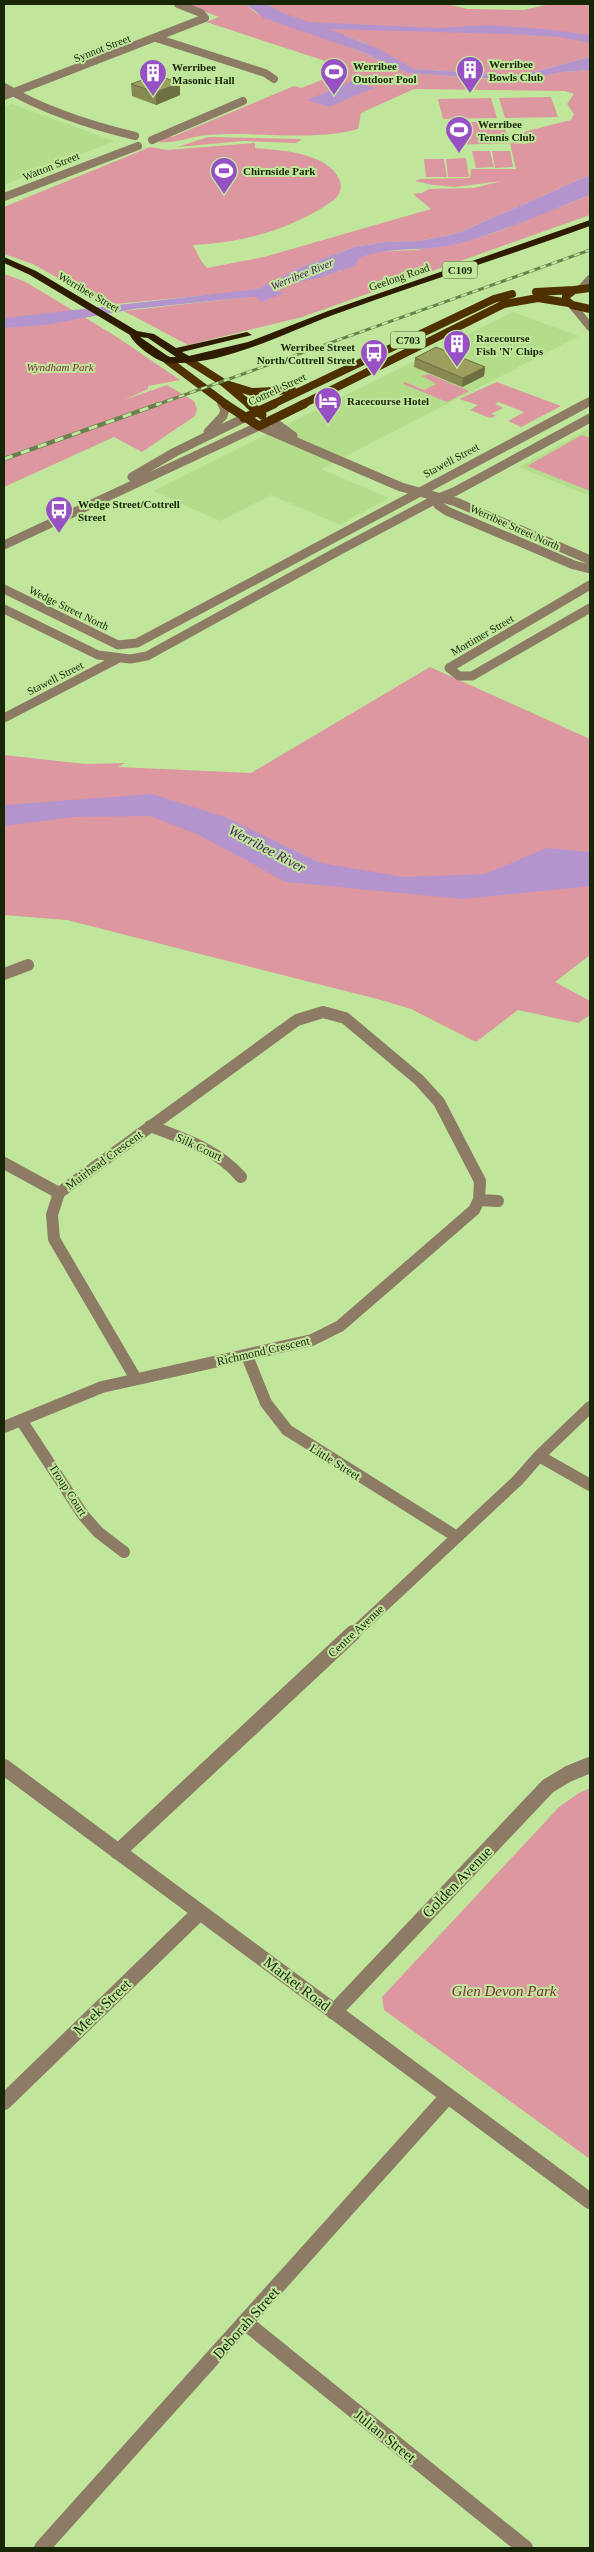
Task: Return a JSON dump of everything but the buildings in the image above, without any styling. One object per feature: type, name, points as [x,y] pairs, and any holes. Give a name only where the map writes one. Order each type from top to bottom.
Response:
[{"type":"highway","name":"Geelong Road","points":[[188,360],[282,334],[328,314],[590,223]]},
{"type":"highway","name":"Werribee Street","points":[[4,260],[32,274],[134,333],[151,336],[188,360]]},
{"type":"highway","name":"Werribee Street","points":[[4,266],[32,274]]},
{"type":"highway","name":"Geelong Road","points":[[174,351],[328,314]]},
{"type":"highway","name":"Werribee Street","points":[[134,333],[137,340],[168,360]]},
{"type":"highway","points":[[168,360],[174,351]]},
{"type":"highway","name":"C109","points":[[168,360],[188,360]]},
{"type":"main road","name":"C703","points":[[578,289],[590,288]]},
{"type":"main road","points":[[570,304],[566,296],[578,289]]},
{"type":"main road","name":"Cottrell Street","points":[[244,418],[494,299],[508,295],[578,289]]},
{"type":"main road","name":"Cottrell Street","points":[[260,426],[504,304],[538,298],[570,304]]},
{"type":"main road","name":"C703","points":[[570,304],[590,309]]},
{"type":"main road","points":[[429,330],[462,326]]},
{"type":"main road","name":"Werribee Street North","points":[[168,360],[244,418],[260,426]]},
{"type":"main road","name":"Werribee Street North","points":[[188,360],[224,383],[256,411],[271,420]]},
{"type":"main road","name":"C703","points":[[224,383],[243,390],[264,393],[291,390],[314,384]]},
{"type":"street","name":"Synnot Street","points":[[4,96],[205,18],[205,15],[178,4]]},
{"type":"street","points":[[156,38],[265,73],[274,79]]},
{"type":"street","points":[[4,87],[21,99],[111,131],[135,136],[167,132]]},
{"type":"street","points":[[143,136],[152,140],[243,101]]},
{"type":"street","points":[[111,131],[138,146]]},
{"type":"street","name":"Watton Street","points":[[107,156],[135,136]]},
{"type":"street","name":"Watton Street","points":[[4,197],[107,156],[150,144],[152,140]]},
{"type":"street","points":[[578,289],[590,279]]},
{"type":"street","points":[[570,304],[590,327]]},
{"type":"street","points":[[199,440],[223,416],[225,409],[220,400]]},
{"type":"street","name":"Stawell Street","points":[[125,646],[137,643],[270,573],[417,492],[590,401]]},
{"type":"street","name":"Cottrell Street","points":[[4,545],[82,506],[199,440],[244,418]]},
{"type":"street","name":"Stawell Street","points":[[4,718],[118,658],[140,658],[154,652],[284,580],[436,499],[454,492],[590,418]]},
{"type":"street","name":"Werribee Street North","points":[[271,420],[312,448]]},
{"type":"street","name":"Werribee Street North","points":[[260,426],[286,440],[312,448],[417,492],[436,499],[456,502],[590,560]]},
{"type":"street","name":"Cottrell Street","points":[[82,506],[192,459],[260,426]]},
{"type":"street","name":"Werribee Street North","points":[[436,499],[438,505],[447,510],[574,565],[590,570]]},
{"type":"street","points":[[325,544],[340,550]]},
{"type":"street","points":[[270,573],[284,580]]},
{"type":"street","name":"Mortimer Street","points":[[590,585],[449,668],[459,676],[472,676],[590,608]]},
{"type":"street","name":"Wedge Street North","points":[[4,588],[125,646]]},
{"type":"street","points":[[4,609],[98,655],[118,658],[126,652],[125,646]]},
{"type":"street","points":[[4,974],[28,965]]},
{"type":"street","name":"Muirhead Crescent","points":[[136,1379],[54,1239],[50,1222],[53,1205],[59,1193],[297,1020],[323,1012],[345,1018],[419,1080],[439,1102],[480,1181],[479,1200]]},
{"type":"street","name":"Silk Court","points":[[150,1126],[218,1154],[232,1164],[241,1177]]},
{"type":"street","points":[[4,1163],[59,1193]]},
{"type":"street","points":[[479,1200],[498,1201]]},
{"type":"street","name":"Richmond Crescent","points":[[4,1427],[75,1396],[136,1379],[300,1344],[340,1326],[464,1222],[479,1200]]},
{"type":"street","name":"Little Street","points":[[247,1356],[266,1403],[278,1422],[287,1430],[457,1537]]},
{"type":"street","name":"Centre Avenue","points":[[118,1852],[518,1480],[539,1456],[590,1408]]},
{"type":"street","name":"Troup Court","points":[[21,1420],[83,1515],[98,1532],[124,1552]]},
{"type":"street","points":[[539,1456],[590,1485]]},
{"type":"street","name":"Golden Avenue","points":[[334,2012],[548,1786],[568,1774],[590,1765]]},
{"type":"street","name":"Market Road","points":[[4,1767],[590,2201]]},
{"type":"street","name":"Meek Street","points":[[4,2102],[200,1912]]},
{"type":"street","name":"Deborah Street","points":[[42,2548],[448,2096]]},
{"type":"street","name":"Julian Street","points":[[246,2323],[525,2548]]},
{"type":"shaded area","points":[[12,104],[114,141],[4,185],[4,108]]},
{"type":"shaded area","points":[[513,312],[579,336],[321,469],[389,498],[340,525],[271,495],[220,521],[153,491]]},
{"type":"shaded area","points":[[590,428],[590,496],[519,467]]},
{"type":"green space","points":[[185,4],[246,4],[256,13],[362,52],[408,73],[519,81],[562,72],[590,70],[590,175],[458,233],[420,241],[384,242],[354,247],[301,267],[258,289],[249,291],[105,305],[33,264],[4,254],[4,207],[150,147],[168,150],[255,143],[255,148],[302,154],[314,158],[325,163],[339,179],[340,191],[334,200],[284,227],[231,241],[193,245],[207,268],[264,257],[431,209],[413,194],[422,193],[429,189],[474,188],[502,181],[455,187],[415,181],[420,179],[470,178],[471,169],[516,169],[510,143],[527,144],[524,133],[527,131],[571,120],[574,114],[567,104],[574,94],[565,91],[414,89],[361,113],[358,129],[340,133],[303,136],[227,134],[159,142],[166,135],[172,137],[294,86],[301,88],[350,69],[206,22],[219,17]]},
{"type":"green space","points":[[266,4],[446,4],[468,9],[523,10],[551,4],[590,4],[590,57],[526,74],[513,75],[414,69],[365,43],[281,13]]},
{"type":"green space","points":[[551,97],[558,117],[505,118],[499,98]]},
{"type":"green space","points":[[491,98],[497,118],[443,119],[438,99]]},
{"type":"green space","points":[[502,121],[510,143],[453,145],[446,123]]},
{"type":"green space","points":[[208,137],[302,139],[296,143],[243,141],[177,147]]},
{"type":"green space","points":[[472,151],[490,151],[494,167],[476,168]]},
{"type":"green space","points":[[492,151],[510,151],[513,167],[495,168]]},
{"type":"green space","points":[[466,158],[469,177],[448,177],[446,159]]},
{"type":"green space","points":[[424,159],[444,159],[447,177],[426,177]]},
{"type":"green space","points":[[590,195],[590,215],[302,317],[188,345],[124,311],[283,293],[273,290],[283,285],[341,271],[359,258],[373,252],[414,250],[455,244],[494,233]]},
{"type":"green space","name":"Wyndham Park","points":[[4,274],[24,281],[117,337],[180,380],[148,386],[148,389],[124,400],[167,385],[194,401],[197,409],[195,416],[142,452],[114,437],[4,487]]},
{"type":"green space","points":[[429,374],[469,391],[447,402],[403,384],[405,382],[424,390],[436,384],[422,376]]},
{"type":"green space","points":[[497,382],[561,406],[521,427],[508,421],[524,412],[498,402],[495,404],[503,408],[491,414],[496,416],[490,418],[470,410],[478,405],[459,399]]},
{"type":"green space","points":[[582,435],[590,438],[590,491],[527,466]]},
{"type":"green space","points":[[430,667],[590,739],[590,955],[555,982],[590,1001],[590,1015],[578,1023],[518,1010],[476,1042],[411,1009],[381,1000],[67,920],[4,915],[4,755],[85,764],[125,763],[118,767],[251,773]]},
{"type":"green space","name":"Glen Devon Park","points":[[590,1788],[590,2159],[384,2010],[382,1997],[559,1807]]},
{"type":"water","points":[[246,4],[266,4],[308,22],[438,28],[487,25],[544,29],[590,35],[590,43],[560,37],[506,34],[329,29],[379,49],[414,69],[513,75],[526,74],[590,57],[590,70],[562,72],[519,81],[408,73],[362,52],[264,18]]},
{"type":"water","points":[[352,81],[374,88],[329,107],[307,100]]},
{"type":"water","name":"Werribee River","points":[[590,175],[590,195],[491,234],[445,246],[370,254],[359,258],[355,266],[319,278],[283,285],[273,290],[284,293],[261,302],[257,297],[249,297],[134,309],[44,325],[4,328],[4,318],[258,289],[301,267],[354,247],[384,242],[420,241],[458,233]]},
{"type":"water","name":"Werribee River","points":[[152,794],[225,817],[321,863],[404,877],[485,874],[547,848],[590,852],[590,886],[463,899],[286,882],[197,834],[150,816],[72,817],[4,826],[4,805]]},
{"type":"railway","points":[[156,405],[590,250]]},
{"type":"railway","points":[[4,459],[159,404]]},
{"type":"place","name":"Werribee Bowls Club","points":[[470,94]]},
{"type":"place","name":"Werribee Outdoor Pool","points":[[334,96]]},
{"type":"place","name":"Werribee Masonic Hall","points":[[153,97]]},
{"type":"place","name":"Werribee Tennis Club","points":[[459,154]]},
{"type":"place","name":"Chirnside Park","points":[[224,195]]},
{"type":"place","name":"Racecourse Fish 'N' Chips","points":[[457,368]]},
{"type":"place","name":"Werribee Street North/Cottrell Street","points":[[374,377]]},
{"type":"place","name":"Racecourse Hotel","points":[[328,425]]},
{"type":"place","name":"Wedge Street/Cottrell Street","points":[[59,534]]}]
